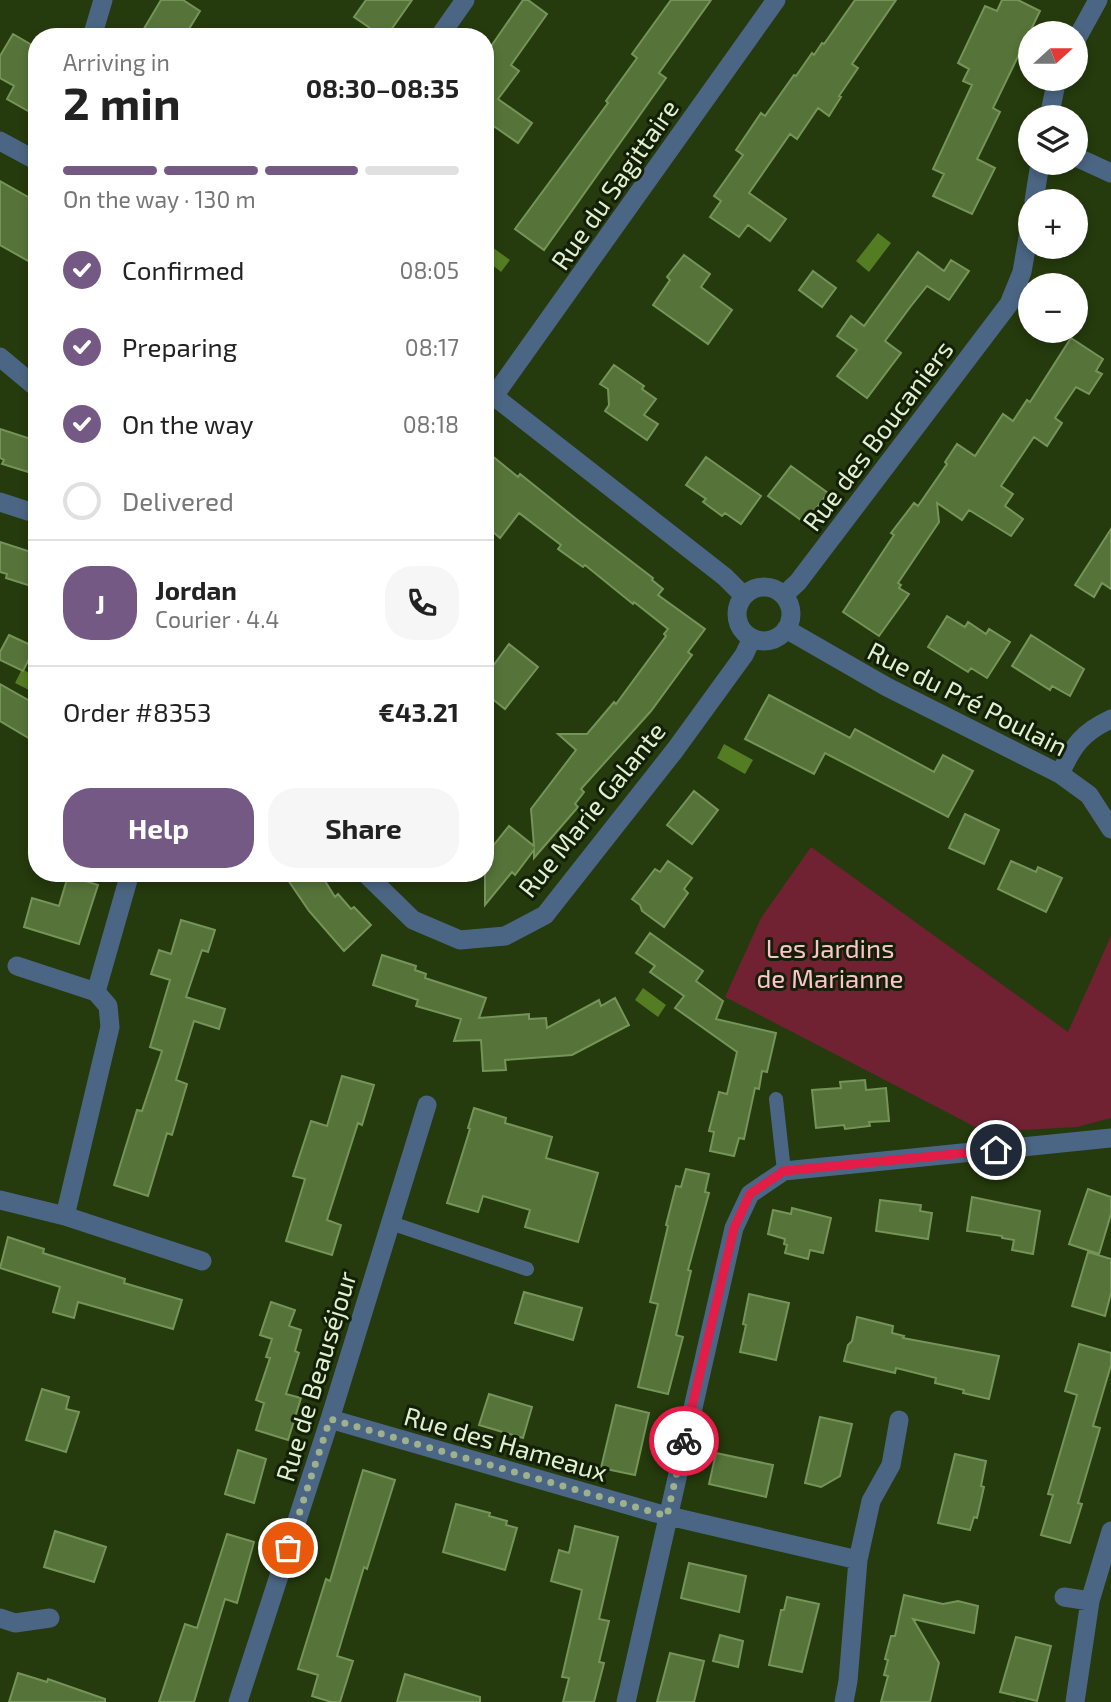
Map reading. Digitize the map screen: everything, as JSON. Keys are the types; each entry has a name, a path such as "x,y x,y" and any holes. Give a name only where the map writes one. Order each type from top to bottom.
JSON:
{"street":[{"path":"95,28 103,0"},
{"path":"445,28 465,0"},
{"name":"Rue du Sagittaire","path":"494,388 776,0"},
{"path":"1086,21 1098,0"},
{"path":"0,141 28,155"},
{"path":"1088,163 1111,173"},
{"name":"Rue des Boucaniers","path":"784,595 798,582 1009,304 1024,259"},
{"path":"0,357 28,380"},
{"path":"494,396 725,577 743,595"},
{"path":"0,502 28,511"},
{"path":"759,587 768,587 784,595 791,612 786,629 775,639 759,641 740,627 736,610 743,595 759,587"},
{"name":"Rue du Pré Poulain","path":"786,629 887,688 1060,774 1089,795 1111,829"},
{"name":"Rue Marie Galante","path":"374,882 413,920 460,940 505,936 545,915 675,750 744,655 752,638"},
{"path":"1060,774 1077,743 1091,728 1111,719"},
{"path":"96,992 127,882"},
{"path":"17,966 96,992 108,1006 110,1027 65,1216"},
{"name":"Rue de Beauséjour","path":"239,1702 428,1105"},
{"path":"626,1702 734,1228 750,1194 784,1171 1111,1138"},
{"path":"0,1200 65,1216 201,1261"},
{"name":"Rue des Hameaux","path":"330,1419 667,1516 858,1560"},
{"path":"844,1702 858,1560 871,1501 891,1465 899,1420"},
{"path":"1075,1702 1090,1601 1111,1531"},
{"path":"1064,1597 1090,1601"},
{"path":"0,1618 15,1623 50,1618"}],"lane":[{"path":"776,1099 784,1171"},
{"path":"391,1223 527,1269"}],"green space":[{"name":"Les Jardins de Marianne","path":"811,847 1068,1032 1111,936 1111,1118 1077,1127 985,1132 725,997 761,918"}],"shaded area":[{"path":"878,233 891,243 869,272 856,261"},
{"path":"494,248 510,260 501,272 494,266"},
{"path":"22,669 28,672 28,690 15,683"},
{"path":"724,744 753,760 745,774 717,758"},
{"path":"643,988 666,1005 658,1017 635,1000"}],"building":[{"path":"161,0 183,0 200,11 190,28 144,28"},
{"path":"366,0 412,0 392,28 370,28 354,17"},
{"path":"523,0 528,0 547,14 511,65 519,71 498,99 532,123 518,143 494,126 494,42"},
{"path":"671,0 711,0 659,73 666,78 544,250 515,229 608,103 606,101 637,58 632,54"},
{"path":"855,0 896,0 852,64 858,68 829,116 818,108 797,139 790,134 749,193 786,219 770,241 748,225 739,237 710,217 721,201 714,196 743,155 736,150 761,113 765,116 812,53 814,55 822,43 824,44"},
{"path":"1002,0 1018,0 1040,11 1035,21 1018,21 1018,56 993,108 1000,112 977,159 995,168 972,214 933,196 944,174 933,169 972,85 963,81 969,69 958,63 985,6 997,11"},
{"path":"13,34 28,43 28,111 7,99 14,86 0,78 0,56"},
{"path":"0,181 28,197 28,261 0,245"},
{"path":"918,252 944,271 951,260 969,271 949,300 927,286 885,341 901,353 867,398 837,376 857,350 837,336 851,316 864,326"},
{"path":"684,255 710,274 701,287 732,310 708,344 653,305 670,280 667,277"},
{"path":"813,271 836,288 822,307 799,290"},
{"path":"1068,343 1079,343 1103,359 1096,371 1102,374 1089,394 1076,387 1055,418 1062,423 1047,446 1034,437 1001,486 1013,494 1005,506 1023,519 1011,536 969,510 962,520 937,503 939,522 898,583 901,585 899,588 909,594 879,636 843,612 894,535 891,533 914,503 918,506 947,464 945,462 957,444 975,456 1003,414 1013,421 1027,400 1030,402"},
{"path":"614,365 644,386 642,389 656,399 644,415 658,424 647,440 605,411 609,405 608,389 600,384"},
{"path":"0,429 28,438 28,472 2,464 4,460 0,458"},
{"path":"494,457 518,477 520,474 653,578 663,589 658,595 705,629 688,652 692,655 651,711 581,789 584,792 575,804 578,807 534,858 534,850 515,875 512,872 485,905 485,882 494,882 494,845 509,826 534,846 531,809 576,750 558,734 587,734 614,702 616,704 666,636 664,634 668,629 585,565 583,567 558,549 561,545 519,513 500,538 494,533"},
{"path":"706,457 761,496 741,524 725,513 722,516 703,502 706,499 686,485"},
{"path":"791,466 828,493 805,523 768,496"},
{"path":"1111,529 1111,589 1102,583 1094,597 1075,585"},
{"path":"0,542 28,551 28,585 6,578 7,574 0,572"},
{"path":"947,616 965,627 968,622 986,634 989,629 1010,642 987,678 971,668 968,672 928,647"},
{"path":"9,635 28,644 28,661 23,671 0,660 0,652"},
{"path":"1031,635 1084,669 1070,696 1052,686 1050,690 1012,666"},
{"path":"509,644 538,667 505,709 494,700 494,665"},
{"path":"0,684 28,700 28,738 0,721"},
{"path":"769,695 850,738 855,729 934,772 943,755 973,771 948,817 825,753 814,774 745,739"},
{"path":"694,791 718,810 692,844 667,825"},
{"path":"965,814 999,830 984,864 949,848"},
{"path":"668,861 692,878 684,889 688,893 664,927 642,911 640,905 632,899 655,869 660,872"},
{"path":"1011,861 1036,872 1038,867 1062,878 1046,912 998,889"},
{"path":"66,882 98,885 79,944 24,927 32,898 59,906"},
{"path":"289,882 326,882 335,897 338,894 371,925 344,951 309,911"},
{"path":"181,920 215,930 208,952 202,950 186,997 225,1009 219,1029 194,1021 176,1080 187,1084 172,1135 167,1133 148,1196 114,1185 137,1110 142,1111 162,1051 150,1047 170,980 151,974 159,950 171,954"},
{"path":"650,933 703,971 696,981 723,1001 716,1019 776,1033 767,1072 762,1071 759,1089 755,1088 744,1139 739,1138 734,1156 710,1151 714,1132 709,1131 719,1092 727,1094 737,1052 675,1008 684,996 650,972 655,966 636,953"},
{"path":"382,955 416,966 415,970 426,974 425,978 486,998 479,1018 529,1014 529,1019 546,1018 547,1028 599,1000 601,1006 615,998 629,1025 572,1055 505,1060 506,1070 483,1071 481,1040 454,1041 461,1019 416,1006 418,1000 373,985"},
{"path":"342,1076 374,1085 362,1125 358,1123 327,1220 341,1225 332,1255 286,1241 305,1179 293,1176 311,1121 327,1126"},
{"path":"865,1080 866,1090 886,1088 889,1121 869,1122 870,1126 845,1129 844,1125 816,1128 812,1090 841,1088 840,1082"},
{"path":"474,1108 506,1118 505,1123 552,1137 546,1158 598,1173 578,1242 525,1227 530,1210 483,1196 478,1212 447,1203"},
{"path":"686,1169 709,1174 705,1192 709,1193 688,1270 691,1271 676,1335 683,1337 668,1394 638,1387 658,1304 650,1302 668,1226 666,1225 676,1186 681,1187"},
{"path":"1088,1189 1111,1197 1111,1214 1099,1254 1069,1244"},
{"path":"972,1197 1040,1211 1033,1254 1012,1250 1014,1240 967,1231"},
{"path":"880,1200 921,1205 920,1211 932,1213 928,1239 876,1231"},
{"path":"792,1208 831,1218 823,1253 810,1250 808,1259 785,1253 785,1239 768,1234 773,1210 791,1214"},
{"path":"8,1237 44,1249 43,1253 125,1279 124,1283 182,1300 173,1329 78,1302 74,1318 53,1312 60,1287 0,1268"},
{"path":"1088,1252 1111,1259 1111,1293 1105,1316 1072,1306"},
{"path":"524,1292 582,1308 573,1340 515,1323"},
{"path":"749,1294 789,1303 776,1360 740,1352"},
{"path":"271,1302 295,1310 289,1326 301,1330 295,1351 299,1353 286,1394 301,1398 288,1440 256,1430 264,1403 256,1400 270,1358 266,1357 272,1339 260,1335"},
{"path":"857,1317 893,1326 892,1333 904,1336 903,1338 999,1356 989,1399 935,1383 936,1378 896,1368 895,1373 844,1361"},
{"path":"1079,1344 1111,1353 1111,1365 1093,1426 1100,1428 1078,1503 1082,1504 1070,1543 1041,1535 1053,1495 1048,1494 1077,1395 1065,1391"},
{"path":"42,1389 69,1397 66,1409 79,1412 66,1452 26,1440"},
{"path":"489,1394 532,1407 523,1438 479,1425"},
{"path":"616,1405 649,1413 635,1475 601,1468"},
{"path":"820,1417 852,1424 840,1476 821,1487 805,1483"},
{"path":"238,1450 266,1459 254,1503 225,1494"},
{"path":"716,1453 773,1465 766,1497 709,1484"},
{"path":"955,1454 986,1461 977,1518 974,1517 970,1530 938,1523"},
{"path":"363,1470 395,1480 367,1569 364,1567 337,1656 353,1661 340,1702 331,1702 312,1696 318,1675 298,1669 326,1579 330,1581"},
{"path":"456,1504 490,1513 489,1516 507,1521 506,1525 517,1528 505,1570 443,1552"},
{"path":"575,1526 618,1537 599,1619 609,1621 599,1662 604,1663 594,1702 563,1702 569,1678 562,1677 582,1590 551,1581 559,1550 569,1553"},
{"path":"55,1531 106,1547 94,1582 44,1567"},
{"path":"227,1534 254,1542 237,1603 225,1599 194,1702 159,1702 185,1624 197,1628"},
{"path":"689,1563 746,1576 739,1612 681,1598"},
{"path":"904,1595 943,1604 958,1601 978,1606 974,1633 913,1619 939,1663 930,1702 881,1702 888,1676 884,1675 888,1660 885,1659 891,1636 895,1636"},
{"path":"787,1597 819,1604 802,1672 769,1665 781,1610 784,1610"},
{"path":"720,1635 743,1641 738,1667 713,1661"},
{"path":"1016,1637 1051,1646 1037,1701 1000,1692"},
{"path":"670,1653 704,1661 694,1702 657,1702"},
{"path":"18,1673 47,1682 48,1679 105,1699 105,1702 9,1702"},
{"path":"405,1674 480,1697 480,1702 397,1702"}],"way so far":[{"path":"288,1548 330,1419 667,1516 684,1441"}],"route":[{"path":"684,1441 734,1228 750,1194 784,1171 996,1150"}]}
